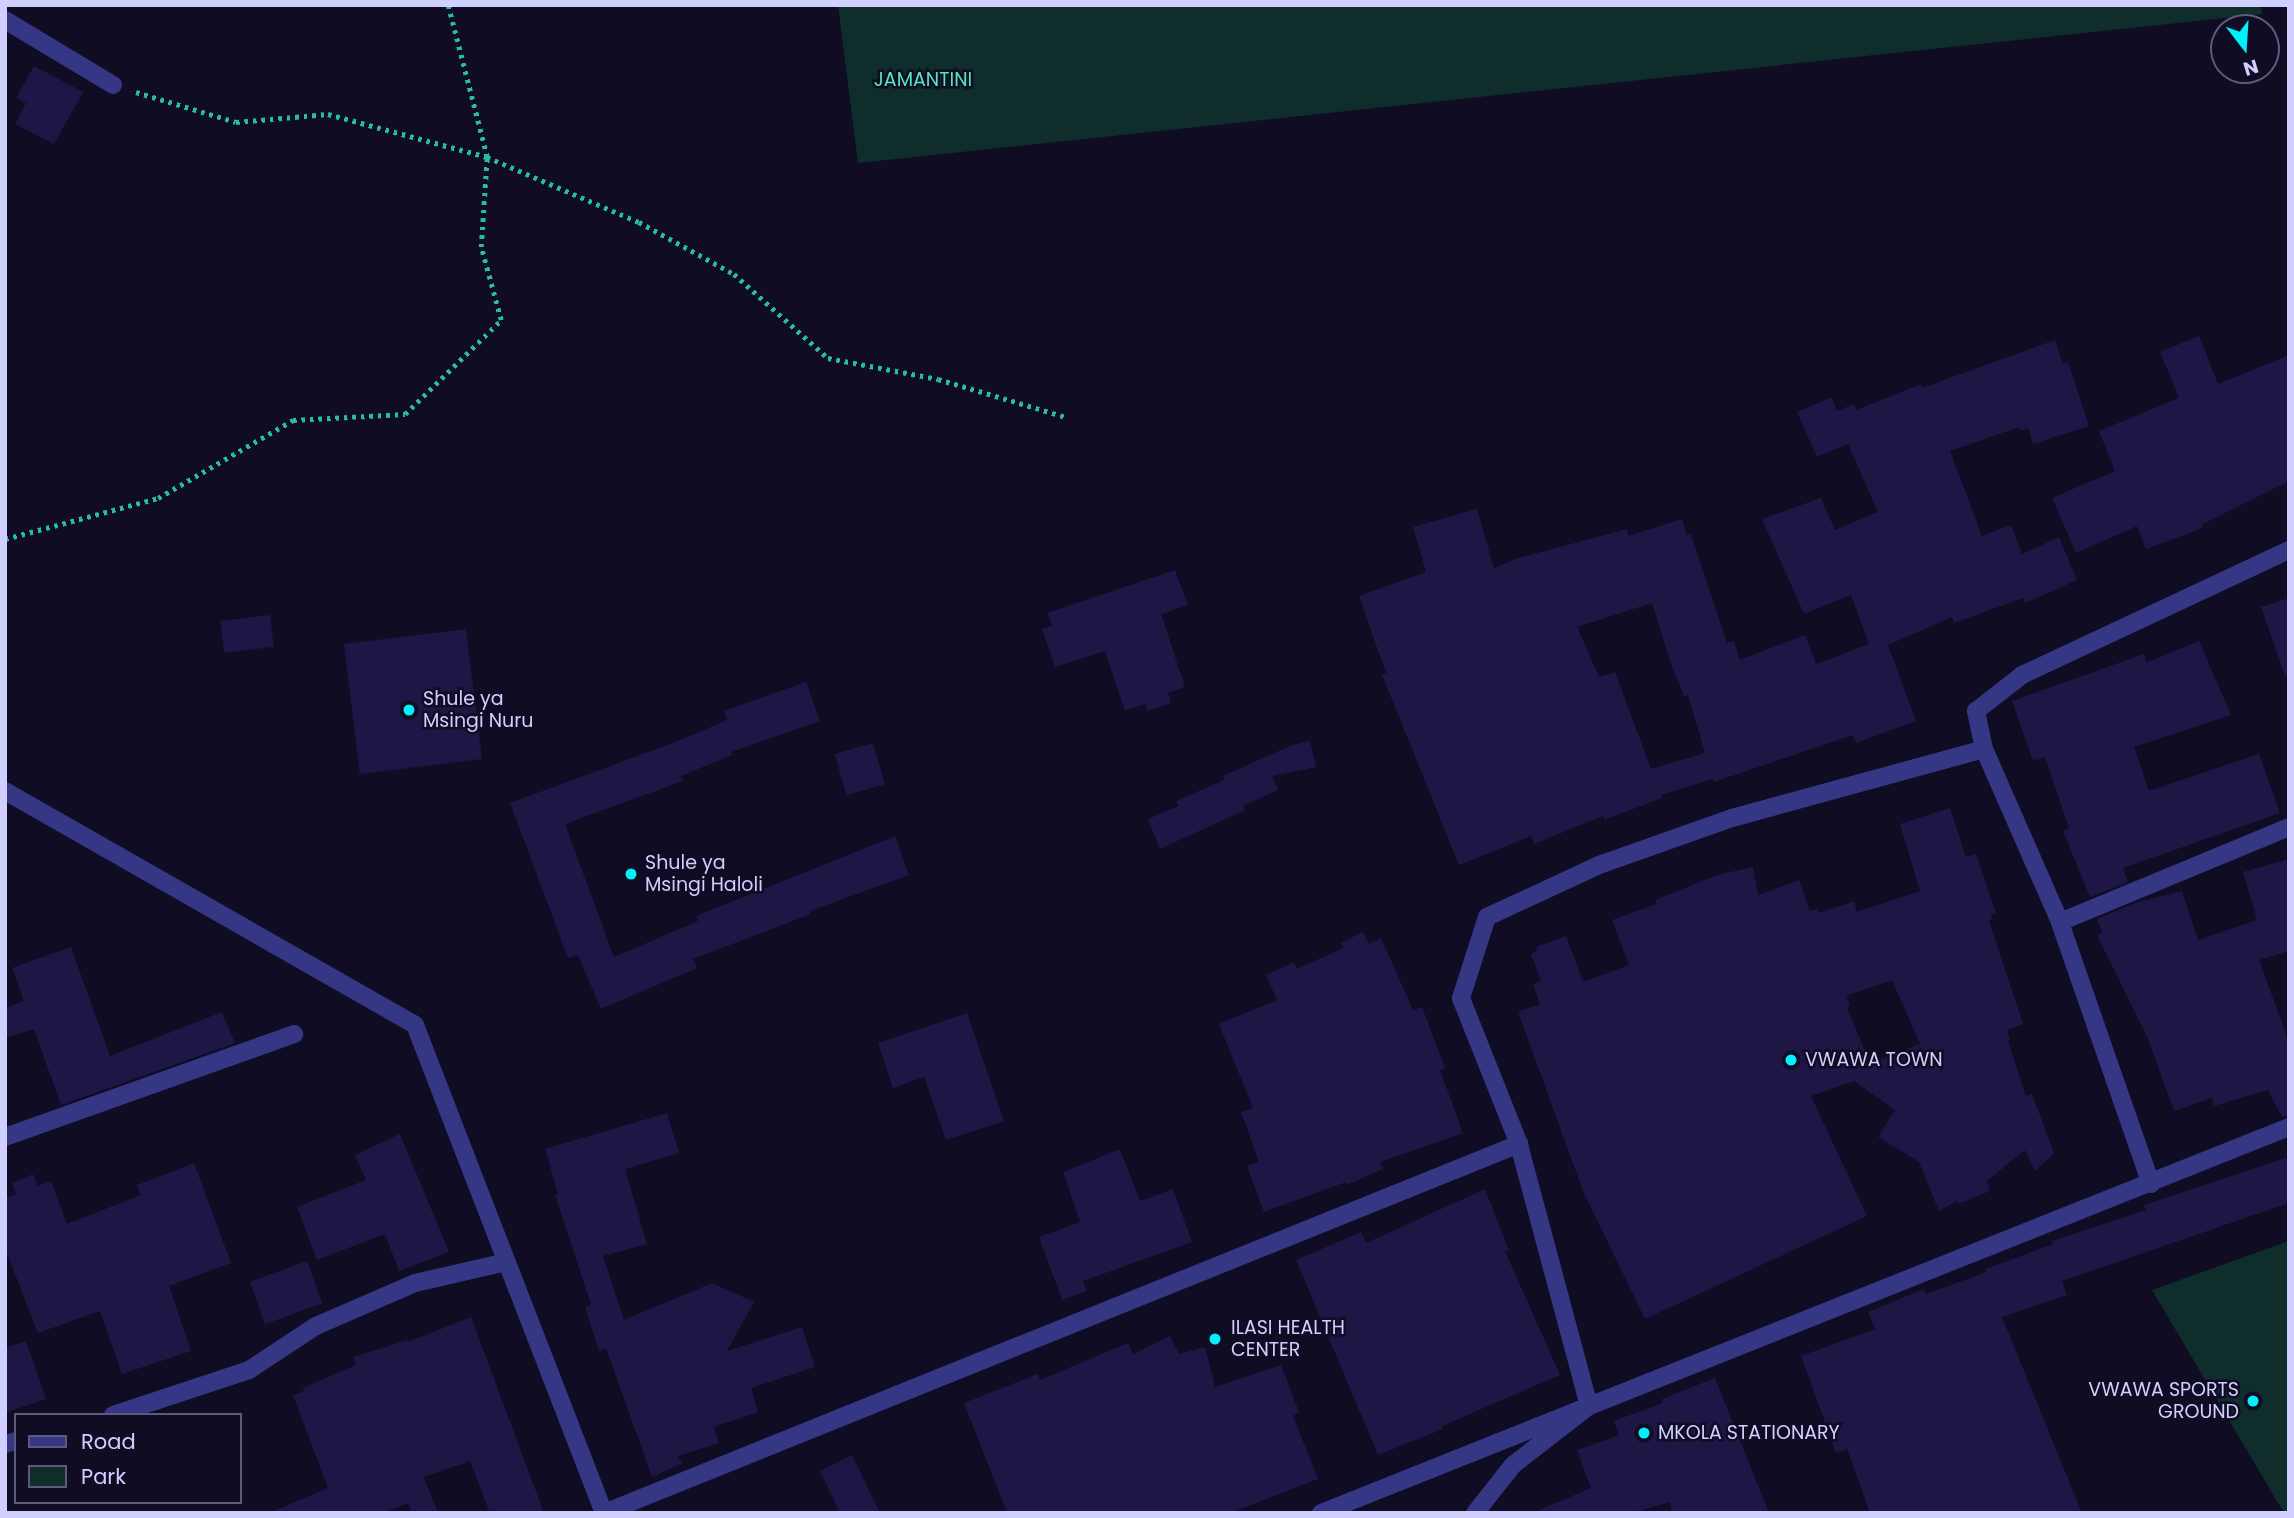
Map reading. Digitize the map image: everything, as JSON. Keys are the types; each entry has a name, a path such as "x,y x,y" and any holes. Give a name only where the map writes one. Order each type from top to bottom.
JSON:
{"street":[{"path":"5,20 113,85"},
{"path":"2151,1184 2060,922 1984,749 1976,711 2022,674 2289,550"},
{"path":"1589,1406 1520,1144 1461,998 1487,917 1599,865 1732,818 1984,749"},
{"path":"5,791 415,1024 604,1513 1520,1144"},
{"path":"2060,922 2289,827"},
{"path":"5,1137 294,1034"},
{"path":"1321,1513 2289,1127"},
{"path":"119,1413 249,1370 316,1326 415,1283 507,1262"},
{"path":"1475,1513 1513,1465 1589,1406"}],"path":[{"path":"5,539 158,498 293,420 405,414 500,320 481,247 487,157 448,5"},
{"path":"113,85 236,122 328,114 487,157 639,222 734,274 828,358 938,379 1066,417"}],"green space":[{"name":"JAMANTINI","path":"838,5 2261,5 2262,14 2210,14 2210,20 858,163"},
{"name":"VWAWA SPORTS GROUND","path":"2289,1241 2289,1513 2284,1513 2152,1290"}],"building":[{"path":"34,66 83,92 54,144 15,124 26,103 16,98"},
{"path":"2199,336 2218,384 2289,355 2289,481 2201,525 2203,528 2146,549 2137,526 2076,553 2052,498 2115,471 2099,431 2179,398 2160,352"},
{"path":"2055,340 2063,364 2068,362 2089,426 2033,444 2028,428 2020,431 2019,427 1950,451 1982,536 2011,525 2022,554 2059,537 2077,580 2025,603 2023,598 1954,623 1952,617 1888,645 1916,721 1856,743 1853,735 1714,782 1713,779 1661,795 1662,798 1604,820 1603,816 1534,844 1531,836 1459,865 1382,675 1386,673 1359,596 1426,572 1413,527 1477,509 1494,568 1518,558 1627,529 1628,536 1682,519 1687,536 1691,534 1727,643 1734,641 1740,660 1805,635 1816,664 1869,644 1851,595 1804,614 1762,519 1821,498 1835,530 1878,512 1848,444 1817,457 1797,412 1832,397 1837,411 1854,404 1856,410 1921,384 1922,388","holes":["1652,603 1684,696 1688,695 1705,753 1651,769 1615,672 1599,677 1577,627"]},
{"path":"1175,570 1188,605 1161,614 1185,687 1168,693 1171,703 1148,711 1145,704 1125,711 1105,651 1055,667 1042,629 1052,626 1047,613"},
{"path":"2289,598 2289,675 2285,676 2261,607"},
{"path":"270,615 274,647 224,653 220,621"},
{"path":"466,629 482,759 360,774 344,644"},
{"path":"2199,641 2231,715 2134,747 2149,791 2259,754 2280,813 2123,868 2128,882 2090,897 2063,831 2069,828 2045,757 2033,761 2012,701 2144,654 2146,663"},
{"path":"806,682 820,721 731,752 732,755 681,776 683,781 565,824 614,957 698,921 696,916 895,836 909,875 810,911 811,914 693,959 697,968 601,1009 578,955 568,958 510,803 678,741 727,720 724,711"},
{"path":"1310,741 1316,767 1272,776 1278,790 1243,806 1245,810 1160,849 1148,819 1179,806 1176,801 1224,780 1223,776 1292,745"},
{"path":"873,743 885,784 846,795 835,754"},
{"name":"VWAWA TOWN","path":"1950,808 1966,857 1976,854 1996,913 1991,915 1992,920 1989,921 2023,1024 2007,1030 2008,1041 2026,1096 2032,1094 2054,1153 2035,1171 2025,1150 1987,1181 1990,1191 1958,1204 1957,1201 1939,1211 1919,1162 1878,1137 1895,1110 1854,1081 1811,1096 1867,1216 1645,1319 1583,1191 1518,1012 1540,1004 1533,984 1541,981 1531,954 1537,951 1536,947 1566,936 1583,982 1629,965 1612,920 1657,904 1655,900 1717,875 1753,867 1758,895 1799,880 1810,911 1817,909 1819,913 1854,901 1857,912 1920,891 1900,824","holes":["1892,980 1920,1044 1870,1063 1847,1008 1850,1006 1846,996"]},
{"path":"2289,859 2289,951 2259,960 2289,1042 2289,1116 2282,1117 2268,1090 2214,1106 2212,1098 2174,1111 2148,1039 2097,935 2102,933 2097,919 2135,903 2182,891 2198,940 2257,920 2243,872"},
{"path":"1363,932 1369,944 1381,938 1413,1010 1422,1007 1445,1068 1440,1070 1463,1133 1380,1162 1383,1169 1347,1185 1346,1182 1264,1212 1247,1166 1259,1162 1241,1112 1253,1108 1219,1024 1277,1000 1266,975 1294,962 1297,969 1343,948 1341,943"},
{"path":"71,947 110,1056 222,1012 235,1043 61,1105 34,1029 5,1038 5,1008 24,1001 12,968"},
{"path":"967,1013 1004,1121 946,1140 924,1077 893,1088 878,1043"},
{"path":"667,1113 679,1153 625,1169 647,1244 603,1256 624,1320 712,1283 754,1302 727,1351 802,1327 815,1367 751,1388 758,1412 714,1427 719,1443 678,1456 682,1463 652,1477 606,1348 599,1351 585,1307 591,1305 555,1195 558,1194 545,1149"},
{"path":"400,1134 449,1252 399,1271 385,1234 317,1260 297,1207 366,1180 355,1155"},
{"path":"1120,1149 1140,1201 1173,1189 1192,1242 1083,1281 1087,1291 1062,1300 1039,1237 1080,1222 1063,1172"},
{"path":"2289,1157 2289,1203 2062,1281 2067,1295 2002,1317 2082,1513 1870,1513 1847,1449 1836,1453 1801,1356 1875,1329 1868,1312 1924,1289 1926,1294 1987,1272 1986,1269 2053,1244 2052,1241 2146,1210 2144,1205"},
{"path":"194,1163 231,1263 169,1286 191,1351 122,1374 100,1311 38,1333 5,1248 5,1198 16,1194 12,1183 33,1174 38,1186 51,1181 67,1224 141,1195 137,1185"},
{"path":"1485,1189 1509,1250 1505,1251 1560,1375 1442,1426 1443,1429 1378,1455 1296,1260 1361,1232 1366,1243"},
{"path":"307,1261 322,1303 265,1324 250,1282"},
{"path":"471,1317 544,1513 490,1513 470,1461 424,1477 438,1513 412,1513 408,1503 383,1513 269,1513 328,1488 293,1395 356,1365 354,1357 407,1340 408,1342"},
{"path":"1170,1336 1179,1354 1205,1347 1215,1387 1281,1365 1299,1412 1293,1416 1318,1479 1230,1513 1007,1513 964,1403 1038,1374 1040,1380 1128,1343 1133,1354"},
{"path":"26,1341 46,1399 5,1413 5,1348"},
{"path":"1715,1378 1769,1513 1672,1513 1670,1502 1632,1513 1532,1513 1591,1488 1577,1450 1619,1435 1614,1421 1663,1403 1662,1399"},
{"path":"852,1455 880,1513 840,1513 820,1471"}],"place":[{"name":"Shule ya Msingi Nuru","path":"409,710"},
{"name":"Shule ya Msingi Haloli","path":"631,874"},
{"name":"VWAWA TOWN","path":"1791,1060"},
{"name":"ILASI HEALTH CENTER","path":"1215,1339"},
{"name":"VWAWA SPORTS GROUND","path":"2253,1401"},
{"name":"MKOLA STATIONARY","path":"1644,1433"}]}
